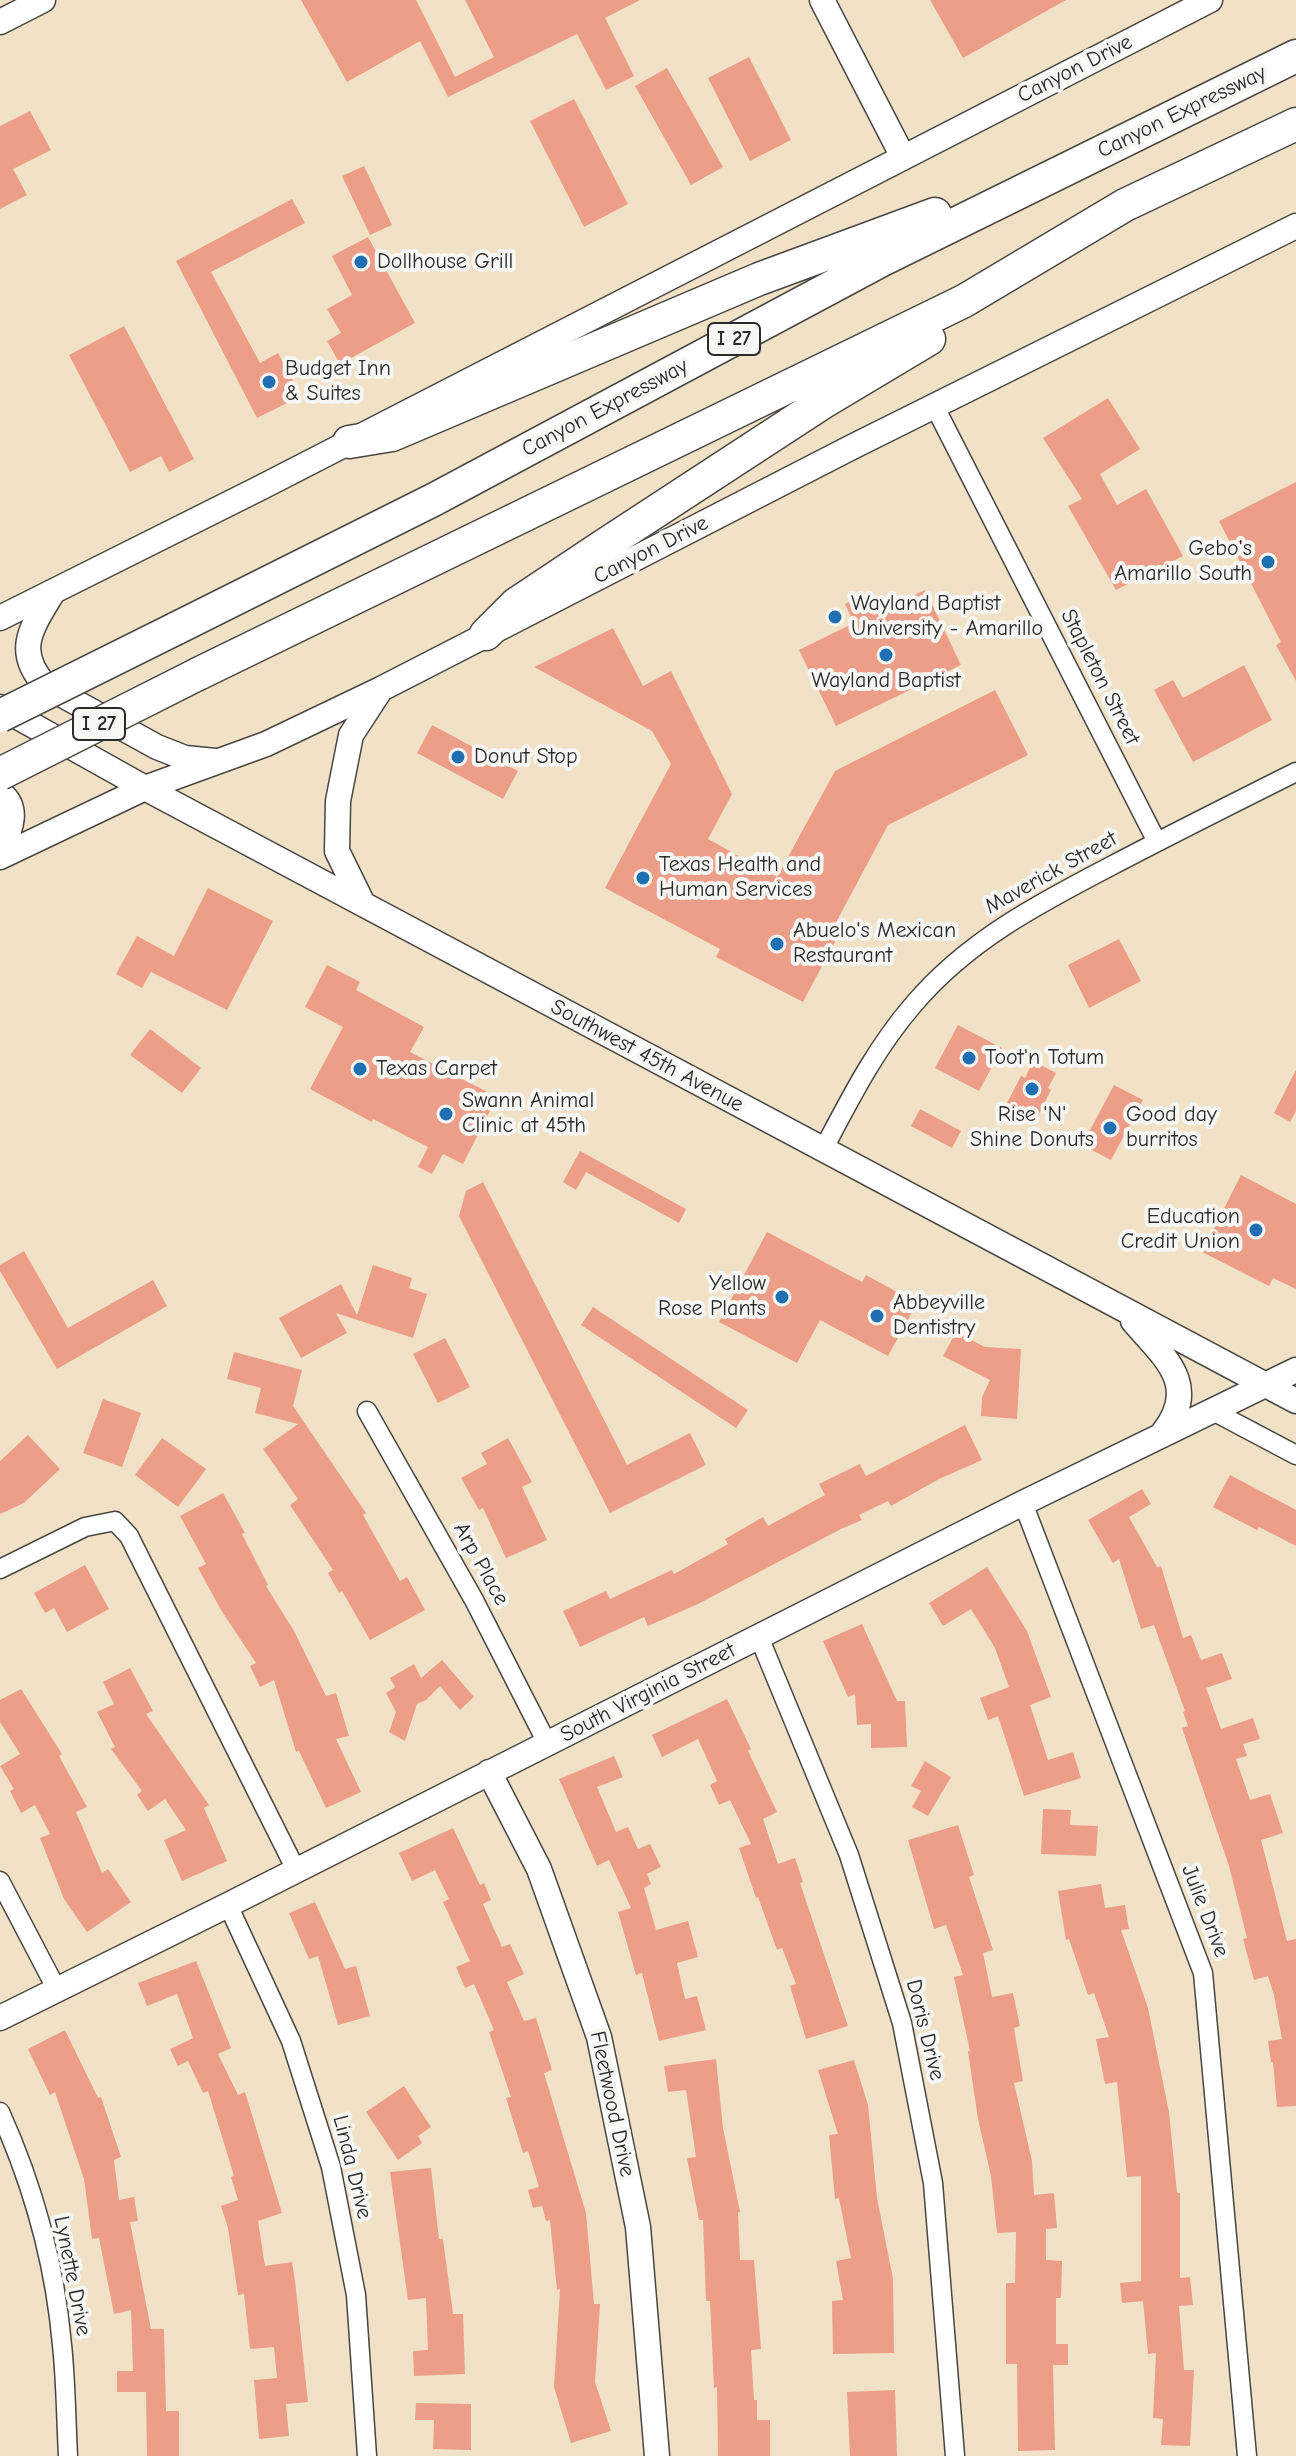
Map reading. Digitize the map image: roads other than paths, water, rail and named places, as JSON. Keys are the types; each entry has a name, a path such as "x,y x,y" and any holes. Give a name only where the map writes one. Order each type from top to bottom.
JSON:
{"highway":[{"name":"Canyon Expressway","path":"0,716 435,499 882,260 1296,56"},
{"path":"349,442 392,435 759,279 935,214 1157,109 1195,105"},
{"name":"I 27","path":"0,774 198,674 964,301 1125,205 1296,124"},
{"path":"486,634 516,604 822,403 935,336 964,301"}],"main road":[{"path":"0,22 43,0"},
{"path":"822,0 903,157"},
{"name":"Canyon Drive","path":"0,618 1210,0"},
{"name":"Canyon Drive","path":"0,856 145,788 266,744 381,689 1296,226"},
{"path":"53,592 29,631 27,649 33,672 46,686 157,747 185,758 222,762"},
{"path":"362,902 337,851 338,801 351,735 381,689"},
{"name":"Southwest 45th Avenue","path":"0,707 145,788 1296,1401"},
{"path":"0,793 10,805 13,818 0,856"},
{"path":"1124,1310 1174,1368 1179,1402 1174,1419 1163,1433"},
{"name":"South Virginia Street","path":"0,2018 1163,1433 1296,1370"},
{"name":"Fleetwood Drive","path":"489,1772 539,1869 599,2037 638,2227 657,2456"}],"street":[{"name":"Stapleton Street","path":"935,407 1157,842"},
{"name":"Maverick Street","path":"823,1150 880,1048 915,1002 939,977 990,934 1025,910 1296,772"},
{"path":"1211,1410 1296,1455"},
{"name":"Arp Place","path":"367,1411 474,1600 547,1743"},
{"name":"Julie Drive","path":"1023,1503 1203,1973 1247,2456"},
{"path":"0,1569 85,1527 115,1521 129,1536 296,1870"},
{"name":"Doris Drive","path":"759,1637 849,1855 902,2023 933,2183 955,2456"},
{"path":"0,1881 57,1990"},
{"name":"Linda Drive","path":"228,1905 291,2041 331,2167 356,2295 367,2456"},
{"name":"Lynette Drive","path":"0,2112 17,2149 47,2251 62,2343 68,2456"}],"place":[{"name":"Dollhouse Grill","path":"361,262"},
{"name":"Budget Inn & Suites","path":"269,382"},
{"name":"Gebo's Amarillo South","path":"1268,562"},
{"name":"Wayland Baptist University - Amarillo","path":"835,617"},
{"name":"Wayland Baptist","path":"886,655"},
{"name":"Donut Stop","path":"458,757"},
{"name":"Texas Health and Human Services","path":"643,878"},
{"name":"Abuelo's Mexican Restaurant","path":"777,944"},
{"name":"Toot'n Totum","path":"969,1058"},
{"name":"Texas Carpet","path":"360,1069"},
{"name":"Rise 'N' Shine Donuts","path":"1032,1089"},
{"name":"Swann Animal Clinic at 45th","path":"446,1114"},
{"name":"Good day burritos","path":"1110,1128"},
{"name":"Education Credit Union","path":"1256,1230"},
{"name":"Yellow Rose Plants","path":"782,1297"},
{"name":"Abbeyville Dentistry","path":"877,1316"}]}
